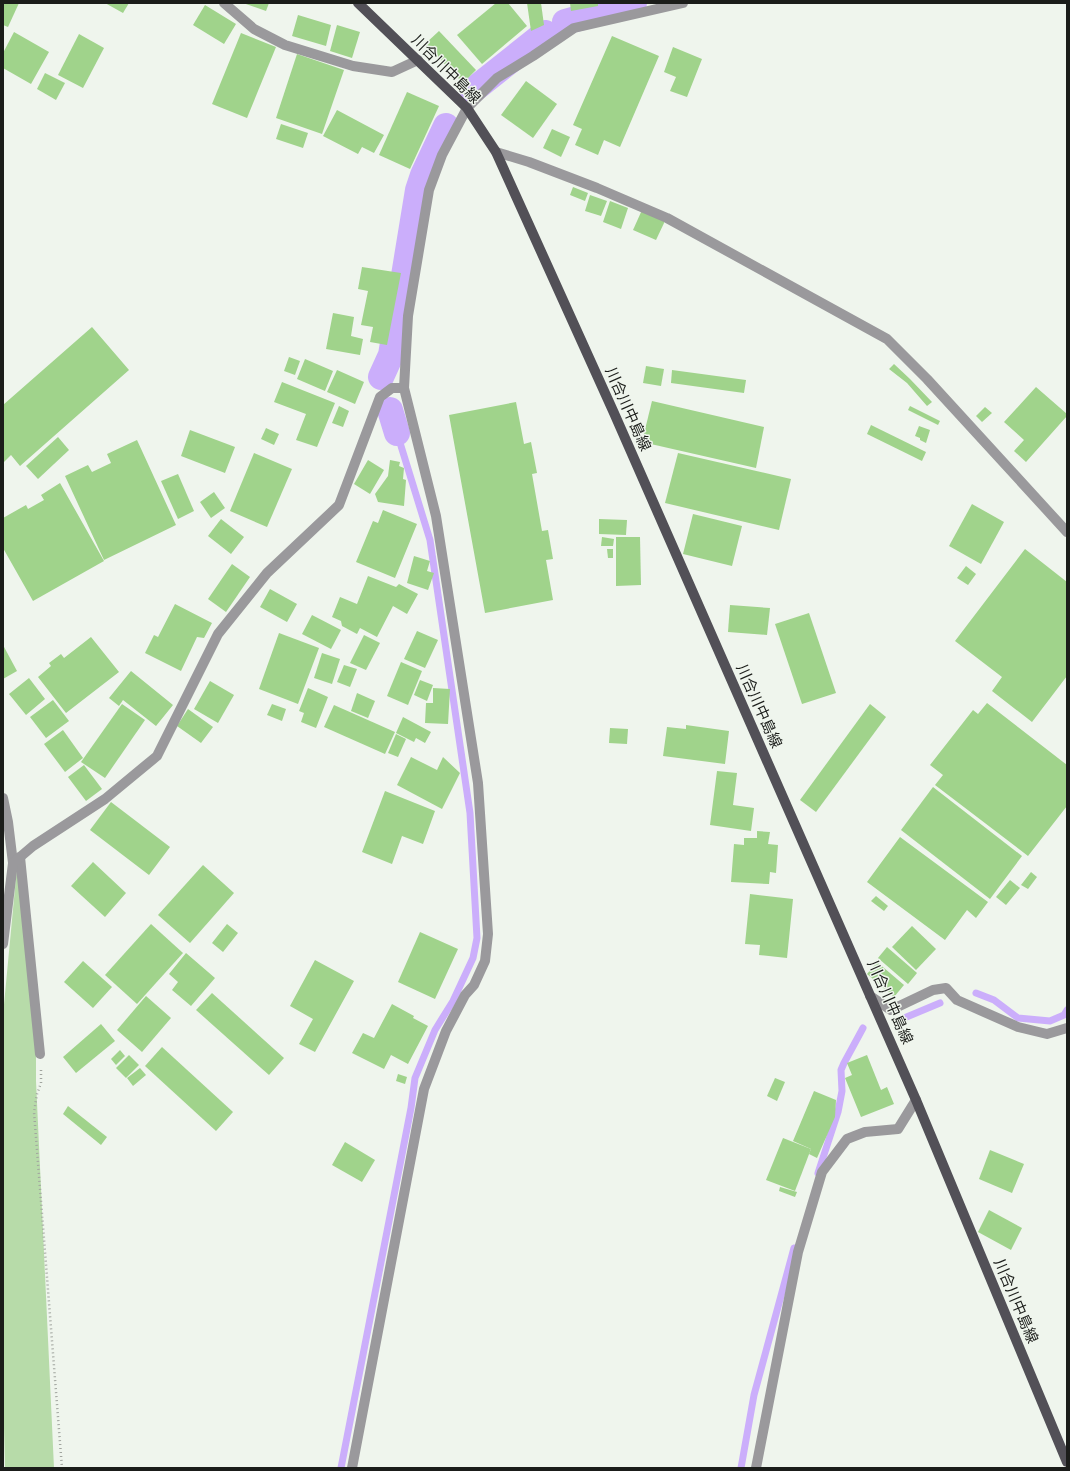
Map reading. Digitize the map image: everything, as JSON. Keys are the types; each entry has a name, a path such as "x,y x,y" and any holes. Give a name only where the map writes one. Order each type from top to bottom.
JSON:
{"main road":[{"name":"川合川中島線","path":"358,3 467,108 496,152 614,413 916,1100 1067,1462"}],"street":[{"path":"224,3 254,29 285,45 346,64 392,72 418,60"},
{"path":"352,1468 424,1088 446,1031 465,995 474,985 485,961 488,934 478,783 436,516 404,388 408,316 429,190 442,155 467,108 498,78 574,28 683,3"},
{"path":"496,152 530,162 598,188 667,218 888,339 927,378 1067,532"},
{"path":"3,944 16,860 33,846 105,799 157,756 218,634 268,573 339,504 380,398 392,388 404,388"},
{"path":"3,798 16,860 40,1054"},
{"path":"870,996 891,1010 933,990 946,988 957,1000 1018,1027 1047,1034 1067,1028"},
{"path":"756,1468 798,1252 822,1172 847,1139 865,1132 898,1130 916,1100"}],"path":[{"path":"40,1054 41,1083 37,1094 34,1112 62,1468"}],"green space":[{"path":"17,867 36,1044 36,1081 54,1468 5,1468 3,1388 3,1015"}],"building":[{"path":"3,3 19,3 8,27 3,25"},
{"path":"105,3 129,3 123,13"},
{"path":"243,3 269,3 266,11"},
{"path":"496,3 508,3 527,26 482,64 457,35"},
{"path":"527,3 541,3 544,25 531,31"},
{"path":"570,3 598,3 598,6 571,11"},
{"path":"205,5 236,24 224,44 193,25"},
{"path":"298,15 331,25 326,46 292,36"},
{"path":"337,25 360,32 352,58 330,51"},
{"path":"439,31 476,70 463,83 425,44"},
{"path":"14,32 49,52 31,84 3,68 3,53"},
{"path":"241,33 276,47 247,118 212,104"},
{"path":"79,34 104,48 83,88 58,75"},
{"path":"612,36 659,56 620,147 604,140 598,155 575,145 582,129 573,125"},
{"path":"673,47 702,59 687,97 670,91 676,77 664,72"},
{"path":"297,54 344,70 322,134 276,118"},
{"path":"45,73 65,83 56,100 37,89"},
{"path":"526,81 557,104 533,138 501,115"},
{"path":"407,92 439,106 410,169 379,155"},
{"path":"337,110 384,135 374,153 362,147 358,154 323,136"},
{"path":"281,124 308,133 303,148 276,139"},
{"path":"552,129 570,137 561,157 543,148"},
{"path":"573,187 588,193 585,201 570,195"},
{"path":"590,195 607,201 601,216 585,211"},
{"path":"610,201 628,208 621,229 603,222"},
{"path":"642,210 665,221 656,240 633,230"},
{"path":"362,267 401,273 387,345 370,342 373,327 361,325 368,291 358,289"},
{"path":"333,313 354,317 351,336 363,339 360,355 326,349"},
{"path":"92,327 129,370 20,466 11,455 3,463 3,405"},
{"path":"289,357 300,361 295,375 284,371"},
{"path":"305,359 333,371 325,391 297,379"},
{"path":"894,364 932,402 927,406 907,383 889,369"},
{"path":"646,366 664,369 661,386 643,383"},
{"path":"337,370 364,382 355,404 327,392"},
{"path":"672,370 746,380 744,393 671,383"},
{"path":"282,382 335,403 317,447 296,440 306,414 274,402"},
{"path":"1036,387 1067,414 1067,416 1026,462 1014,451 1024,440 1004,422"},
{"path":"652,401 764,427 756,468 642,442"},
{"path":"516,402 524,444 531,442 537,473 532,474 542,531 548,530 553,559 546,560 553,600 485,613 449,415"},
{"path":"339,406 349,411 343,427 332,423"},
{"path":"910,406 940,421 938,425 908,410"},
{"path":"985,407 992,413 982,422 976,416"},
{"path":"871,425 926,452 922,461 867,434"},
{"path":"919,426 930,430 926,443 915,436"},
{"path":"266,428 279,434 274,445 261,439"},
{"path":"190,430 235,447 225,473 181,456"},
{"path":"58,437 69,450 38,479 26,466"},
{"path":"137,440 176,525 104,560 65,476 88,465 92,472 111,463 107,454"},
{"path":"254,453 292,469 267,527 230,511"},
{"path":"678,453 791,479 779,530 665,503"},
{"path":"368,460 384,470 370,494 354,484"},
{"path":"390,460 400,462 399,466 404,468 403,479 406,480 404,506 378,502 375,494 388,476"},
{"path":"178,474 194,511 178,519 161,481"},
{"path":"60,483 104,561 33,601 3,548 3,518 26,505 28,509 44,500 41,495"},
{"path":"214,492 225,508 211,518 200,502"},
{"path":"972,504 1004,522 981,564 949,546"},
{"path":"383,510 417,524 395,578 356,562 373,521 378,523"},
{"path":"693,514 742,526 732,566 683,554"},
{"path":"221,519 244,537 231,554 208,536"},
{"path":"599,519 627,520 626,535 599,534"},
{"path":"602,537 614,539 613,546 601,546"},
{"path":"616,537 640,537 641,585 616,586"},
{"path":"607,549 613,549 613,558 608,558"},
{"path":"1025,549 1067,582 1067,676 1032,722 992,691 1002,677 955,641"},
{"path":"414,556 430,561 427,571 434,573 428,590 407,583"},
{"path":"232,564 250,577 226,612 208,599"},
{"path":"966,566 976,574 968,585 957,578"},
{"path":"368,576 396,587 399,584 418,594 407,614 393,606 377,637 360,628 357,634 342,626 341,621 332,617 340,597 357,604"},
{"path":"270,589 297,604 287,622 260,607"},
{"path":"175,604 212,623 204,638 197,637 181,671 145,653 154,635 158,637"},
{"path":"730,605 770,608 767,635 728,632"},
{"path":"809,613 836,693 802,704 775,624"},
{"path":"312,615 341,630 331,649 302,634"},
{"path":"417,631 438,640 425,668 404,659"},
{"path":"279,633 319,648 298,704 259,689"},
{"path":"364,635 380,643 366,670 350,663"},
{"path":"91,637 119,672 66,713 38,677 51,666 49,663 61,654 64,658"},
{"path":"3,645 17,671 3,679"},
{"path":"322,653 340,659 332,684 314,678"},
{"path":"401,662 422,671 408,705 387,696"},
{"path":"344,665 357,669 350,687 337,682"},
{"path":"131,671 173,705 156,726 123,700 119,706 109,698"},
{"path":"29,678 45,699 26,715 9,694"},
{"path":"420,680 433,685 427,701 414,695"},
{"path":"210,681 234,695 218,723 194,709"},
{"path":"308,688 328,697 316,728 301,722 304,713 299,711"},
{"path":"433,688 450,689 448,724 425,723 426,703 433,703"},
{"path":"357,693 375,701 368,718 351,711"},
{"path":"53,700 69,721 46,738 30,717"},
{"path":"987,703 1067,765 1067,806 1028,856 935,785 943,775 930,765 973,710 978,714"},
{"path":"122,704 145,720 105,778 81,762"},
{"path":"272,704 286,709 282,721 267,715"},
{"path":"870,704 886,717 816,812 800,800"},
{"path":"334,705 395,732 385,754 324,727"},
{"path":"188,709 213,727 201,743 177,726"},
{"path":"403,717 431,732 425,743 416,738 414,742 396,733"},
{"path":"686,725 729,731 725,764 663,756 667,727 686,729"},
{"path":"610,728 628,729 627,744 609,743"},
{"path":"63,730 83,758 65,772 44,744"},
{"path":"396,734 406,739 398,757 388,753"},
{"path":"411,757 437,770 443,757 460,773 442,809 397,785"},
{"path":"84,765 102,789 86,801 68,777"},
{"path":"717,771 737,773 733,805 754,808 751,831 710,825"},
{"path":"933,787 1022,856 990,899 901,830"},
{"path":"385,791 435,811 423,844 402,836 392,864 362,852"},
{"path":"111,802 170,847 149,875 90,830"},
{"path":"757,831 770,832 768,844 778,845 776,873 770,872 769,884 731,882 734,844 744,845 744,838 757,838"},
{"path":"900,837 988,902 976,918 967,910 945,940 867,882"},
{"path":"93,862 126,893 105,917 71,886"},
{"path":"203,865 234,893 190,943 158,915"},
{"path":"1031,872 1037,877 1028,889 1021,885"},
{"path":"1010,880 1020,888 1006,905 996,897"},
{"path":"750,894 793,899 787,958 759,955 760,945 745,944"},
{"path":"876,896 888,906 884,911 871,901"},
{"path":"151,924 183,953 137,1004 105,975"},
{"path":"227,924 238,933 223,952 212,943"},
{"path":"912,926 936,949 916,970 892,947"},
{"path":"420,932 458,949 435,999 398,982"},
{"path":"887,947 917,973 908,984 878,958"},
{"path":"186,953 215,978 191,1006 172,990 178,982 169,974"},
{"path":"315,960 354,981 315,1052 299,1044 313,1019 290,1006"},
{"path":"83,961 112,987 93,1008 64,982"},
{"path":"877,962 904,985 894,997 867,974"},
{"path":"212,993 284,1058 269,1075 196,1010"},
{"path":"146,996 171,1018 142,1052 117,1030"},
{"path":"392,1004 414,1016 413,1018 428,1026 408,1064 391,1055 384,1069 352,1053 363,1033 374,1038"},
{"path":"101,1024 115,1041 76,1073 63,1057"},
{"path":"162,1047 233,1112 216,1131 145,1066"},
{"path":"120,1050 125,1056 116,1065 111,1059"},
{"path":"129,1055 139,1065 126,1078 116,1068"},
{"path":"867,1055 881,1090 887,1087 894,1104 861,1117 845,1078 852,1075 847,1063"},
{"path":"140,1068 146,1075 133,1086 127,1078"},
{"path":"398,1074 407,1077 405,1084 396,1081"},
{"path":"775,1078 785,1082 777,1101 767,1096"},
{"path":"814,1091 836,1100 835,1117 817,1158 809,1154 811,1149 793,1141"},
{"path":"68,1106 107,1137 101,1145 63,1114"},
{"path":"783,1138 811,1149 795,1191 766,1180"},
{"path":"345,1142 375,1160 362,1182 332,1165"},
{"path":"990,1150 1024,1164 1012,1193 979,1179"},
{"path":"780,1187 797,1192 795,1197 779,1191"},
{"path":"989,1210 1022,1228 1011,1250 978,1232"}],"waterway":[{"path":"565,22 634,3"},
{"path":"472,91 545,33"},
{"path":"381,377 391,355 418,190 423,175 446,126"},
{"path":"390,410 397,433"},
{"path":"341,1468 411,1108 415,1078 435,1030 453,1001 473,958 477,938 470,813 430,540 397,433"},
{"path":"976,993 994,1000 1018,1018 1050,1021 1064,1015 1067,1010"},
{"path":"897,1021 940,1003"},
{"path":"818,1173 838,1112 842,1091 841,1070 863,1028"},
{"path":"741,1468 754,1395 794,1248"}]}
